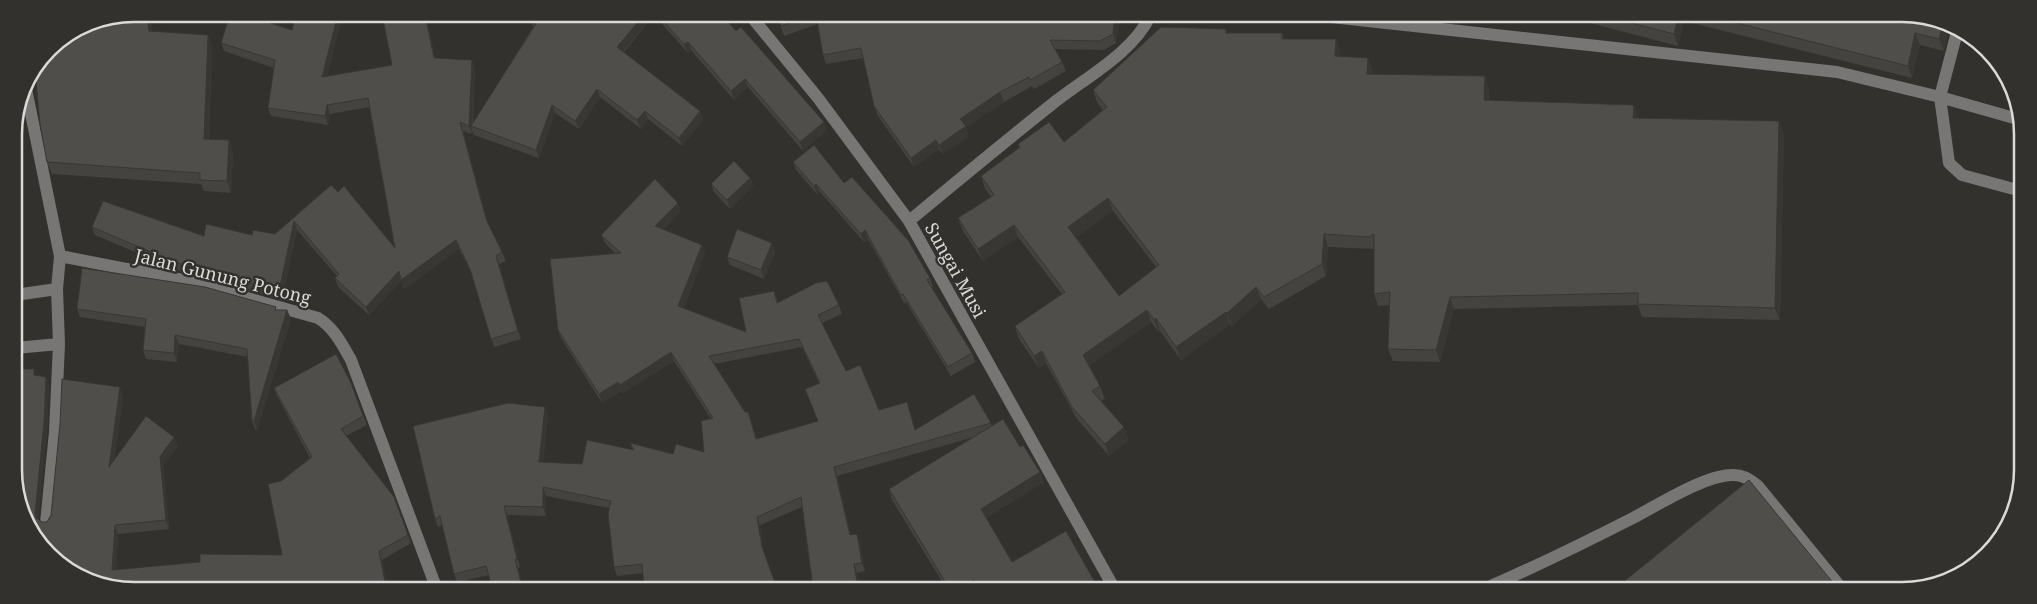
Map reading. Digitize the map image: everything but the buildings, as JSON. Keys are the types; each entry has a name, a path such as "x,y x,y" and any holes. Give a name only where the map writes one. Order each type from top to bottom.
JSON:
{"street":[{"path":"756,22 818,98 909,221"},
{"name":"Sungai Musi","path":"1110,581 909,221 1052,104 1125,48 1144,28 1147,22"},
{"path":"1377,22 1837,72 1940,97 2013,118"},
{"path":"1956,36 1940,97 1949,163 1962,175 2014,189"},
{"path":"28,99 60,256 57,289 59,344 55,432 46,523"},
{"name":"Jalan Gunung Potong","path":"60,256 183,280 318,318 327,323 336,334 351,360 434,582"},
{"path":"23,293 57,289"},
{"path":"22,347 59,344"},
{"path":"1502,581 1548,561 1689,489 1713,478 1730,475 1744,476 1758,486 1837,581"}]}
